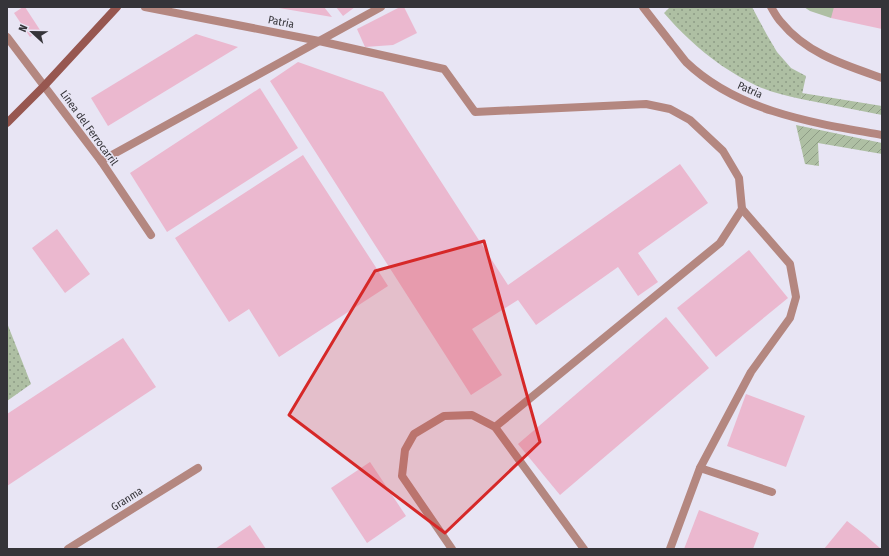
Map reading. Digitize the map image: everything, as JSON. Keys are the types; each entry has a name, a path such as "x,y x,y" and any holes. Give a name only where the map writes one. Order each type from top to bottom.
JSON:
{"main road":[{"path":"7,123 44,86 117,7"}],"street":[{"name":"Patria","path":"145,7 319,41 444,69 475,112 646,104 670,109 690,120 724,151 739,178 742,209"},
{"path":"101,162 381,7"},
{"name":"Patria","path":"643,7 686,61 705,78 735,96 759,106 792,116 828,125 882,135"},
{"path":"771,7 781,22 796,37 815,51 849,67 882,78"},
{"name":"Línea del Ferrocarril","path":"7,37 101,162 151,235"},
{"path":"495,427 720,242 742,209 790,264 796,297 790,318 751,372 700,468 670,549"},
{"path":"452,549 402,476 405,450 414,434 444,416 472,415 495,427 584,549"},
{"name":"Granma","path":"68,549 198,468"},
{"path":"700,468 772,492"}],"highlighted area":[{"path":"484,241 540,442 445,533 289,415 375,271"}],"green space":[{"path":"670,7 752,7 777,52 791,68 806,76 801,99 779,94 757,86 721,65 679,30 664,13"},
{"path":"804,7 882,7 831,18 810,11"},
{"path":"802,93 882,106 882,115 801,99"},
{"path":"796,125 882,143 882,154 818,143 819,166 805,164"},
{"path":"7,323 31,384 7,401"}],"building":[{"path":"25,7 40,30 30,37 14,13"},
{"path":"324,7 332,17 279,8"},
{"path":"336,7 355,7 343,16"},
{"path":"400,7 404,7 417,33 393,45 365,47 357,29"},
{"path":"834,7 882,7 882,29 831,18"},
{"path":"196,34 238,47 108,126 91,98"},
{"path":"298,62 383,92 508,285 680,164 708,203 638,253 658,282 638,296 618,267 536,325 518,300 472,329 502,375 471,395 270,81"},
{"path":"260,88 298,148 167,232 130,173"},
{"path":"303,155 388,286 279,357 249,309 229,322 175,238"},
{"path":"57,229 90,274 65,293 32,248"},
{"path":"749,250 788,298 716,357 677,308"},
{"path":"666,317 709,368 560,495 518,444"},
{"path":"123,338 156,387 7,486 7,414"},
{"path":"746,394 805,416 786,467 727,446"},
{"path":"370,462 406,516 367,543 331,488"},
{"path":"699,510 759,533 753,549 684,549"},
{"path":"847,521 865,535 881,549 824,549"},
{"path":"250,525 266,549 215,549"}]}
